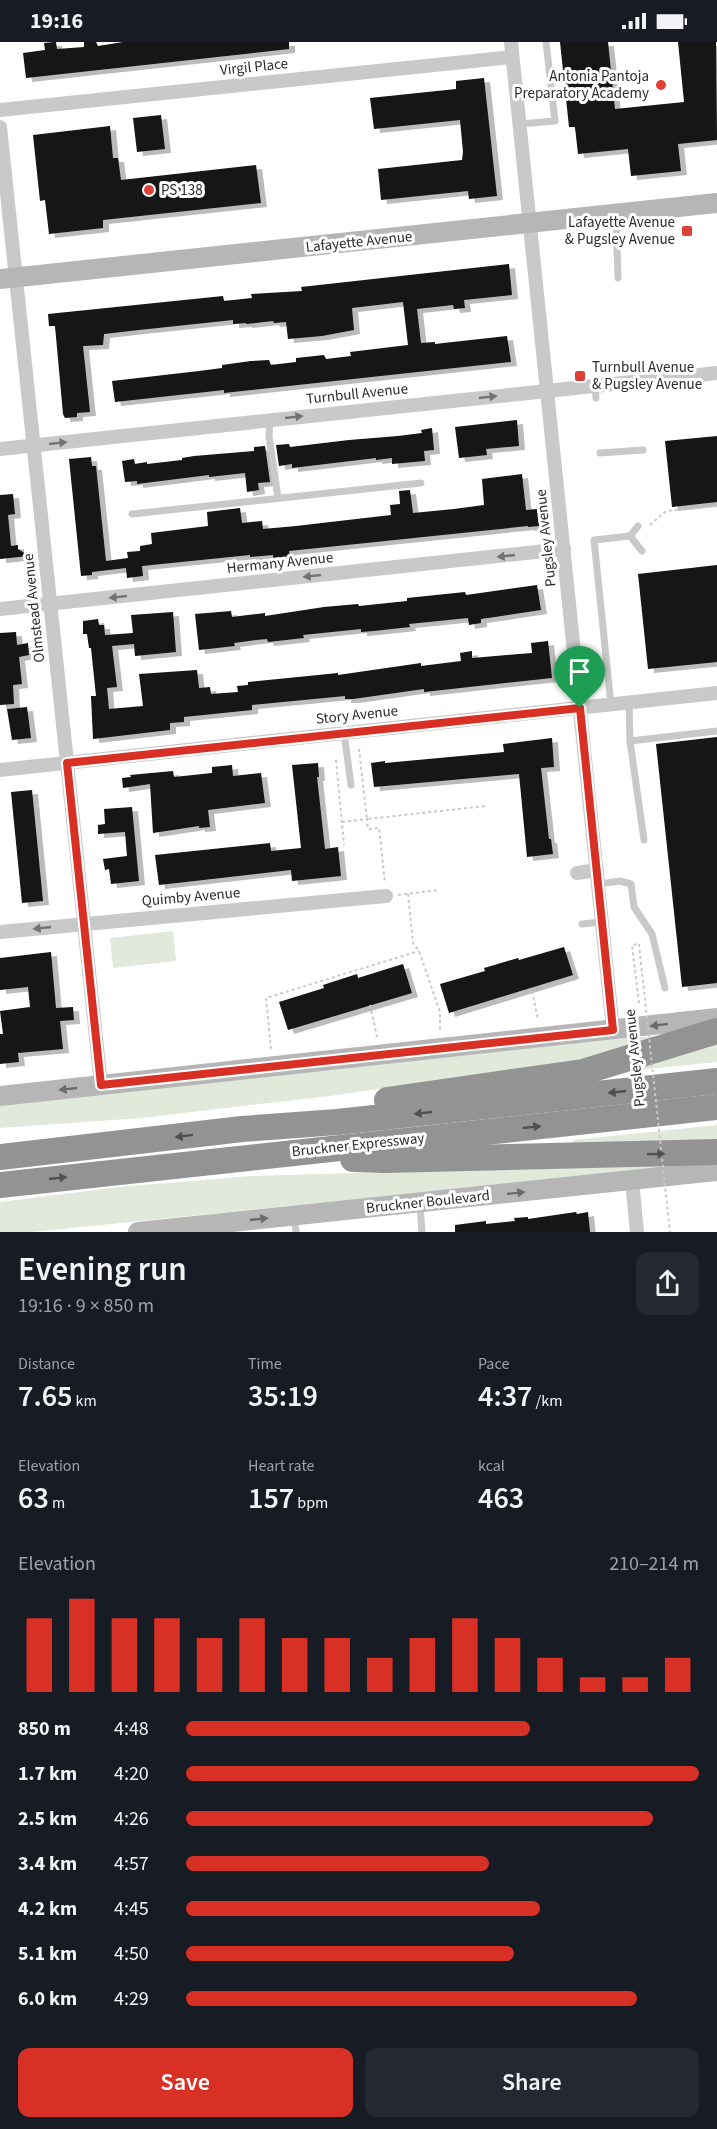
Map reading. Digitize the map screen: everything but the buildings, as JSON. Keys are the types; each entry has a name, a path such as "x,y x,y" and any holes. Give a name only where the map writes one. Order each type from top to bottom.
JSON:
{"highway":[{"path":"242,1129 332,1107 583,1072 717,1031"},
{"name":"Bruckner Expressway","path":"0,1158 242,1129 337,1122 717,1081"},
{"name":"Bruckner Expressway","path":"0,1185 717,1107"},
{"path":"0,1147 98,1147"},
{"path":"265,1155 384,1160 717,1152"}],"main road":[{"name":"Lafayette Avenue","path":"8,279 717,203"},
{"path":"0,1096 717,1018"},
{"name":"Bruckner Boulevard","path":"138,1232 295,1224 420,1203 717,1171"}],"street":[{"name":"Pugsley Avenue","path":"511,42 613,1030"},
{"name":"Virgil Place","path":"0,110 512,57"},
{"name":"Olmstead Avenue","path":"0,126 8,279 34,445 101,1085"},
{"name":"Turnbull Avenue","path":"0,449 546,390 595,392 717,373"},
{"name":"Hermany Avenue","path":"0,609 564,549"},
{"name":"Story Avenue","path":"0,770 717,693"},
{"path":"577,873 598,877"},
{"name":"Quimby Avenue","path":"0,932 385,890"},
{"path":"632,1181 637,1232"}],"lane":[{"path":"519,124 555,121 546,42"},
{"path":"616,214 618,278"},
{"path":"270,420 278,498"},
{"path":"600,453 643,450"},
{"path":"132,514 422,483"},
{"path":"611,705 594,540 630,536 638,526"},
{"path":"630,536 642,551"},
{"path":"628,703 630,741 644,840"},
{"path":"630,741 717,731"},
{"path":"344,733 351,785"},
{"path":"598,877 631,884 634,907 651,934 665,988"},
{"path":"582,924 602,922"},
{"path":"420,1203 421,1232"}],"path":[{"path":"650,525 666,511 717,506"},
{"path":"359,749 368,829 379,828 385,890 408,894 438,890"},
{"path":"336,755 344,846"},
{"path":"342,822 486,806"},
{"path":"408,894 413,943 419,951 440,1012 440,1030"},
{"name":"Pugsley Avenue","path":"639,1003 632,945 639,944 670,1232"},
{"path":"271,1049 266,998 419,951"},
{"path":"328,973 329,979"},
{"path":"532,991 538,1019"},
{"path":"370,1005 377,1037"}],"green space":[{"path":"173,931 176,961 113,968 110,938"},
{"path":"668,1035 574,1064 141,1118 0,1128 0,1105 600,1040"},
{"path":"717,1042 717,1062 629,1071"},
{"path":"717,1125 717,1143 574,1147 573,1140"},
{"path":"624,1165 680,1166 32,1232 0,1232 0,1202 119,1187 250,1176"}],"place":[{"name":"Antonia Pantoja Preparatory Academy","path":"661,85"},
{"name":"PS 138","path":"149,190"},
{"name":"Lafayette Avenue & Pugsley Avenue","path":"687,231"},
{"name":"Turnbull Avenue & Pugsley Avenue","path":"580,376"}],"route":[{"path":"580,708 613,1030 101,1085 67,763 580,708"}]}
